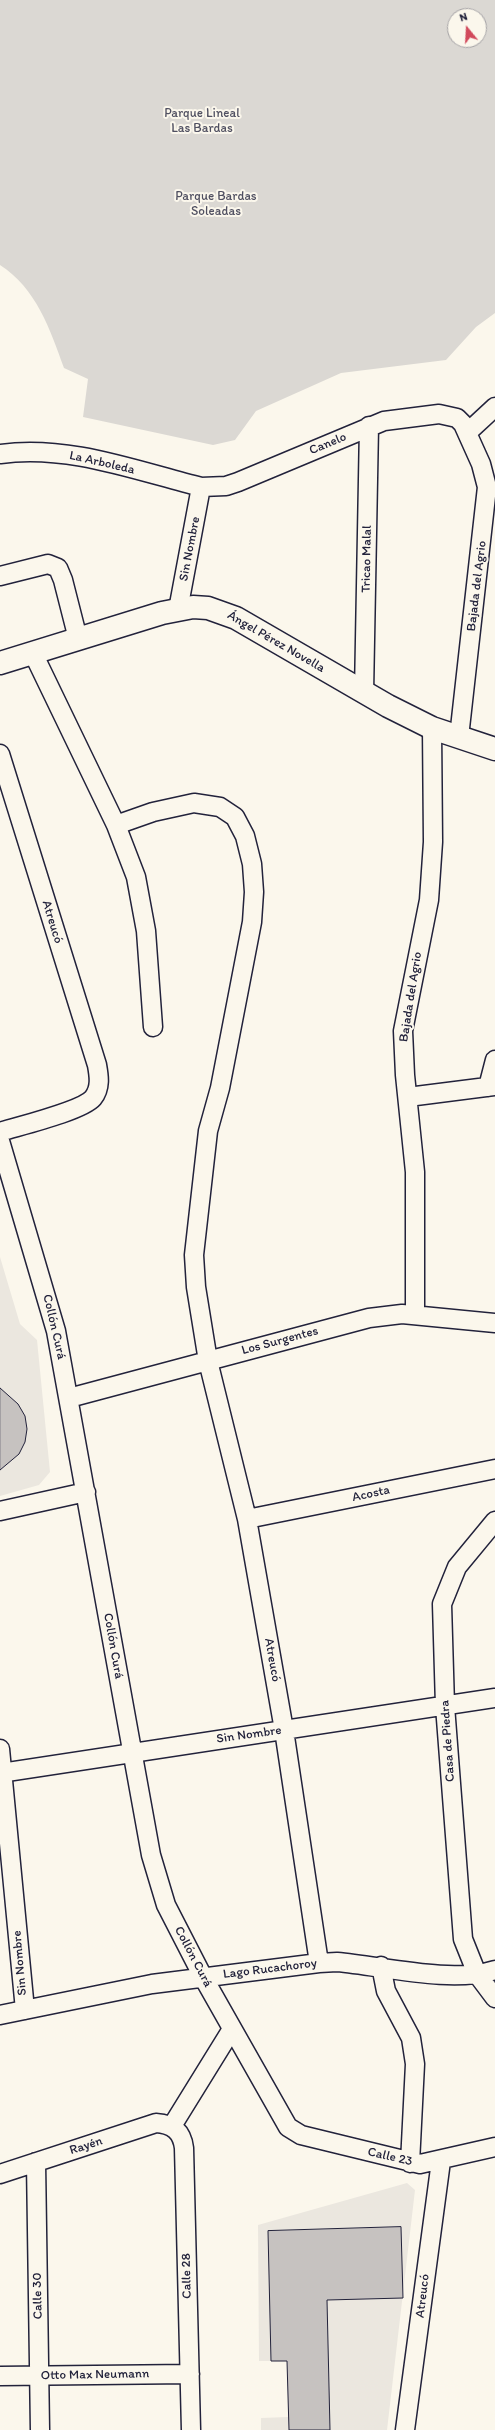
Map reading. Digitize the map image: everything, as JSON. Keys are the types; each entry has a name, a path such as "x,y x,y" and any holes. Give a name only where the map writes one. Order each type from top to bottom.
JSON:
{"main road":[{"name":"Ángel Pérez Novella","path":"0,663 178,610 208,608 222,611 364,693 432,728 495,749"}],"street":[{"path":"463,425 495,407"},
{"name":"Canelo","path":"201,487 213,488 238,482 370,426 400,418 448,415 463,425"},
{"name":"Bajada del Agrio","path":"459,737 489,533 491,485 463,425"},
{"name":"Tricao Malal","path":"364,693 370,426"},
{"name":"La Arboleda","path":"0,454 32,451 83,457 201,487"},
{"name":"Sin Nombre","path":"178,610 201,487"},
{"path":"0,576 48,564 58,568 64,580 78,639"},
{"path":"33,653 128,853 142,903 153,1027"},
{"name":"Bajada del Agrio","path":"415,1315 415,1172 403,1052 403,1031 429,900 432,872 432,728"},
{"name":"Atreucó","path":"0,754 97,1065 98,1090 86,1104 0,1132"},
{"name":"Atreucó","path":"116,825 153,812 194,803 220,807 235,817 245,836 252,864 254,892 252,922 220,1088 208,1131 194,1255 199,1315 208,1361 247,1519 284,1730 319,1963"},
{"path":"408,1098 492,1086 495,1060"},
{"name":"Collón Curá","path":"0,1140 50,1305 69,1398 151,1855 159,1888 202,1977 288,2127"},
{"name":"Los Surgentes","path":"69,1398 369,1318 415,1315 495,1323"},
{"name":"Acosta","path":"247,1519 495,1469"},
{"path":"0,1511 86,1492"},
{"name":"Casa de Piedra","path":"495,1521 457,1567 442,1604 445,1706 462,1927 466,1950 477,1974 495,1998"},
{"name":"Sin Nombre","path":"1,1772 495,1698"},
{"name":"Sin Nombre","path":"0,1749 25,2010"},
{"name":"Lago Rucachoroy","path":"0,2015 124,1988 319,1963 338,1962 430,1973 477,1974 495,1970"},
{"path":"381,1966 386,1991 410,2038 415,2064 410,2163"},
{"path":"172,2126 232,2029"},
{"name":"Rayén","path":"0,2174 156,2124 172,2126"},
{"name":"Calle 28","path":"172,2126 179,2132 184,2148 191,2430"},
{"name":"Calle 23","path":"288,2127 301,2135 410,2163 420,2164 440,2161 495,2147"},
{"name":"Atreucó","path":"406,2430 440,2161"},
{"name":"Calle 30","path":"36,2162 40,2430"},
{"name":"Otto Max Neumann","path":"0,2376 190,2374"}],"shaded area":[{"path":"0,1257 20,1324 37,1340 50,1472 39,1485 0,1496"},
{"path":"407,2183 415,2190 387,2430 261,2430 261,2418 288,2417 287,2361 259,2361 258,2225"}],"green space":[{"name":"Parque Bardas Soleadas","path":"0,0 495,0 495,313 476,327 446,360 341,373 256,411 235,440 213,445 83,417 88,379 64,368 40,310 23,285 13,274 0,265"}],"building":[{"path":"0,1388 18,1404 25,1416 27,1429 25,1442 19,1454 0,1470"},
{"path":"401,2227 403,2298 327,2300 330,2430 289,2430 287,2361 271,2361 268,2231"}],"park label":[{"name":"Parque Lineal Las Bardas","path":"202,122"}]}
